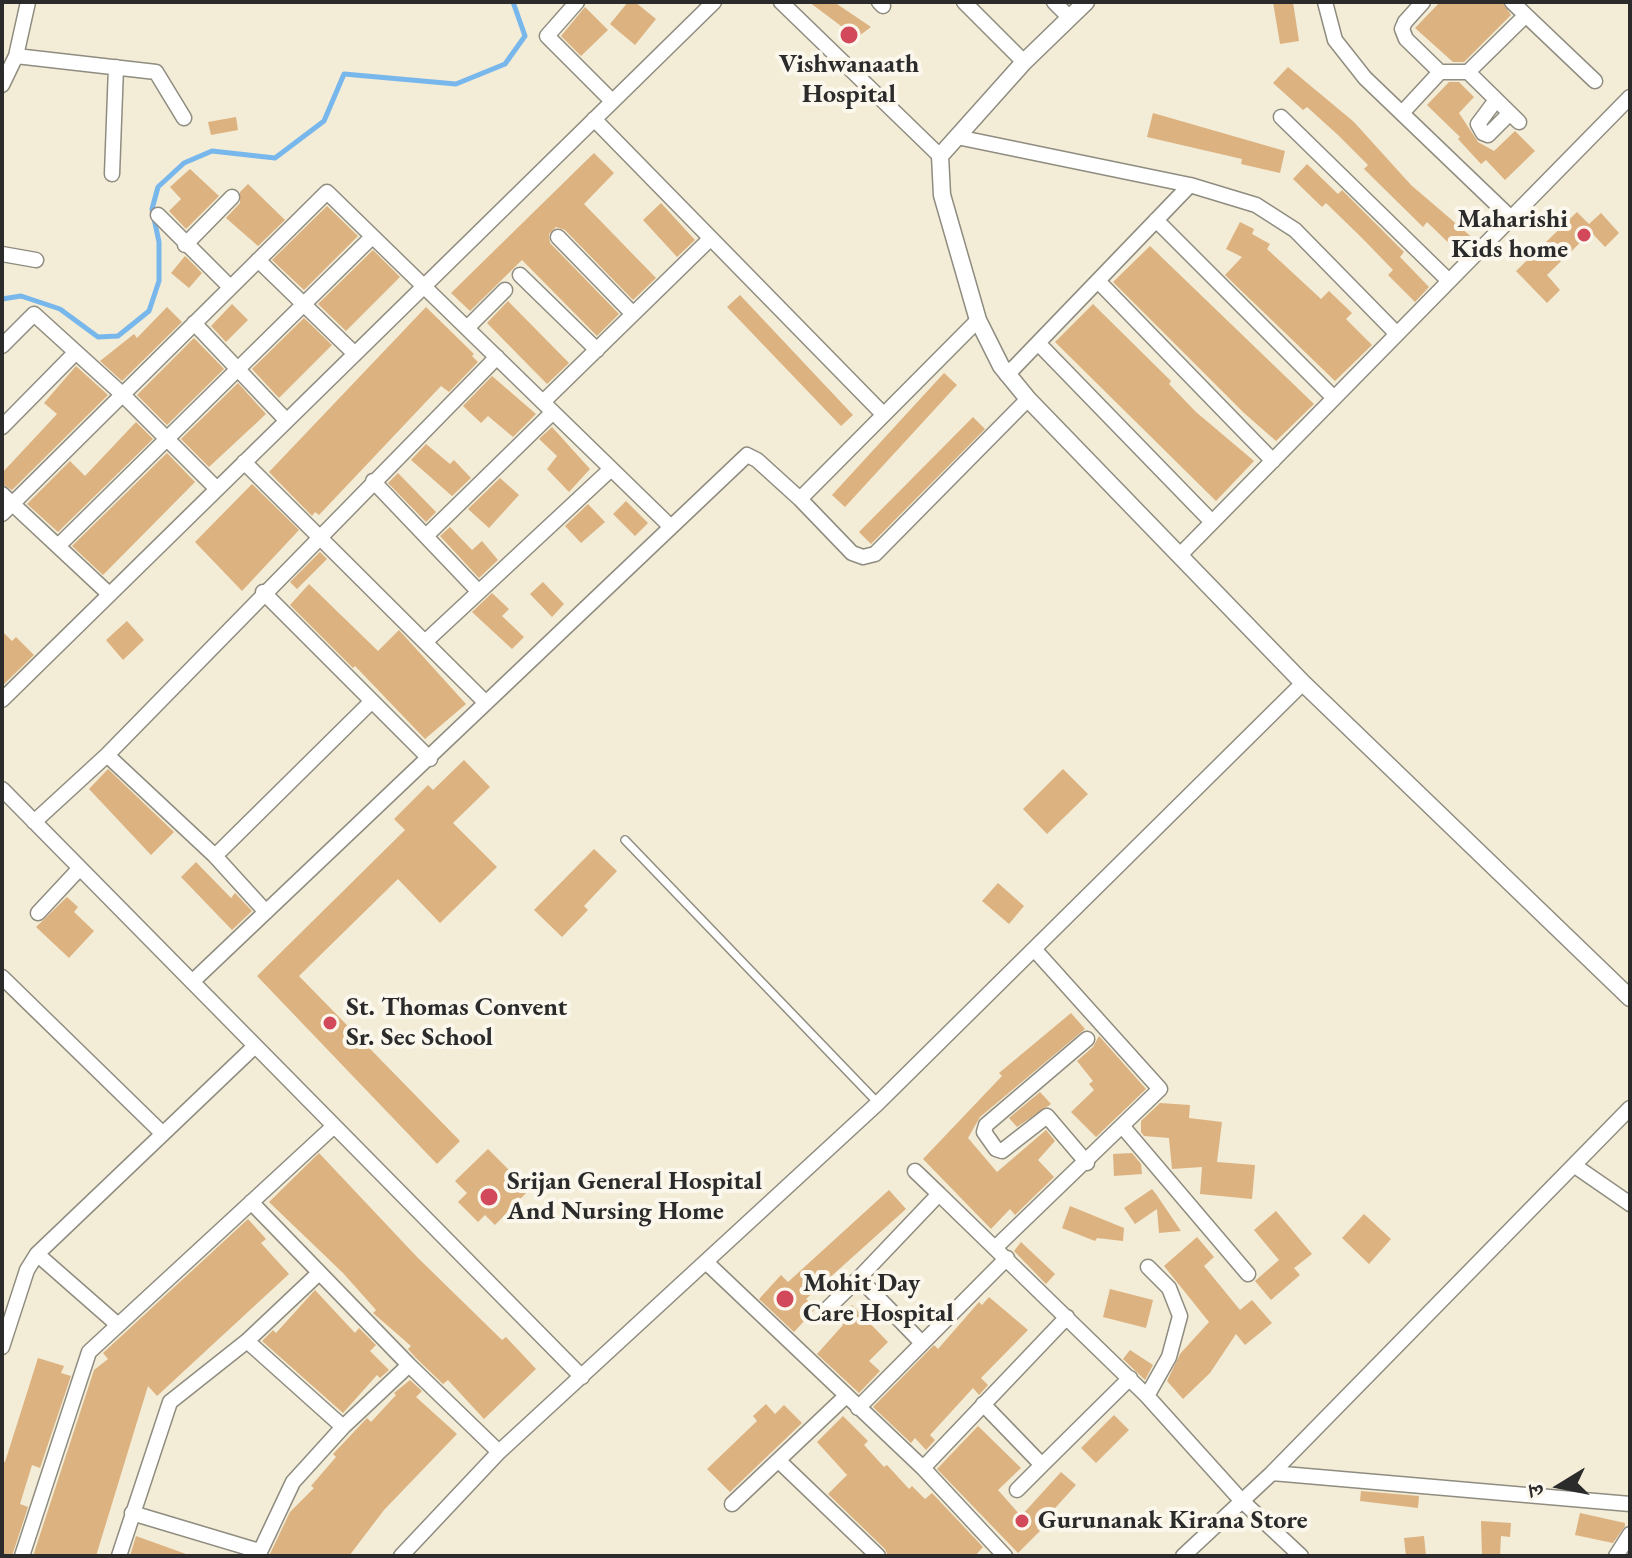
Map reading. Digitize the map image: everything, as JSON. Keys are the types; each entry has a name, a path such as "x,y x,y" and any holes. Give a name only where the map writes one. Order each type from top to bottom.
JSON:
{"street":[{"path":"577,2 547,36 612,101"},
{"path":"2,700 714,2"},
{"path":"781,2 940,156 942,195 978,320 1007,375 1303,683 1630,998"},
{"path":"964,2 1024,62"},
{"path":"1054,2 1070,18"},
{"path":"940,156 1024,62 1086,2"},
{"path":"1325,2 1335,40 1365,78 1511,218"},
{"path":"1423,2 1402,29 1406,39 1440,72 1468,72 1525,16"},
{"path":"1512,2 1595,81"},
{"path":"2,85 16,56 26,3"},
{"path":"16,56 156,72 184,118"},
{"path":"112,174 116,67"},
{"path":"1402,113 1440,72"},
{"path":"1468,72 1515,118 1488,135 1478,124 1496,100"},
{"path":"1181,554 1630,97"},
{"path":"1281,117 1449,281"},
{"path":"594,119 883,414"},
{"path":"957,137 1190,185 1256,205 1295,230 1397,334"},
{"path":"1007,375 1190,185"},
{"path":"109,594 58,546 5,504 122,394 327,192 671,527"},
{"path":"185,245 232,197"},
{"path":"158,215 230,287"},
{"path":"1156,220 1334,398"},
{"path":"58,546 372,237"},
{"path":"558,237 633,314"},
{"path":"426,536 548,407 597,350 710,239"},
{"path":"2,254 36,260"},
{"path":"258,260 355,354"},
{"path":"520,275 597,350"},
{"path":"1098,281 1273,461"},
{"path":"467,328 505,290"},
{"path":"2,346 34,314 122,394 217,489"},
{"path":"800,499 978,320"},
{"path":"194,323 286,420"},
{"path":"1038,343 1212,522"},
{"path":"2,427 76,352"},
{"path":"34,822 107,755 263,592 497,357"},
{"path":"192,982 747,455 800,499 852,553 863,557 875,554 1028,399"},
{"path":"244,462 486,703"},
{"path":"425,642 611,469"},
{"path":"373,481 478,591"},
{"path":"263,592 430,759"},
{"path":"401,1556 499,1452 878,1103 1303,683"},
{"path":"215,856 371,702"},
{"path":"107,755 215,856 266,912"},
{"path":"2,789 582,1377"},
{"path":"38,913 80,868"},
{"path":"858,1408 1002,1252 1160,1089 1034,949"},
{"path":"2,977 162,1133"},
{"path":"1087,1039 986,1125 984,1132 996,1149 1002,1151 1047,1116 1087,1163"},
{"path":"2,1347 27,1270 37,1254 255,1046"},
{"path":"1183,1556 1240,1499 1272,1473 1630,1108"},
{"path":"22,1556 89,1352 334,1126"},
{"path":"1123,1127 1248,1274"},
{"path":"1575,1166 1630,1204"},
{"path":"915,1171 1130,1378 1240,1499 1301,1556"},
{"path":"827,1309 939,1194"},
{"path":"251,1202 409,1365 499,1452"},
{"path":"37,1254 118,1325"},
{"path":"707,1263 923,1468 997,1553"},
{"path":"1147,1396 1169,1357 1180,1316 1169,1288 1148,1267"},
{"path":"119,1556 170,1402 247,1341 319,1273"},
{"path":"859,1278 921,1342"},
{"path":"923,1468 1067,1317"},
{"path":"247,1341 343,1427"},
{"path":"132,1513 258,1554 293,1482 343,1427 409,1365"},
{"path":"1017,1490 1130,1378"},
{"path":"732,1504 780,1462 846,1396"},
{"path":"983,1404 1042,1465"},
{"path":"780,1462 876,1555"},
{"path":"1272,1473 1630,1504"},
{"path":"1616,1556 1630,1534"}],"lane":[{"path":"625,840 878,1103"}],"building":[{"path":"628,2 635,2 656,19 635,45 610,24"},
{"path":"809,2 834,2 871,27 852,41 841,26"},
{"path":"1273,2 1293,2 1299,41 1280,44"},
{"path":"1440,2 1502,2 1511,15 1464,62 1453,62 1415,28"},
{"path":"585,7 608,30 581,56 561,36"},
{"path":"1288,67 1354,122 1411,185 1474,239 1460,254 1427,222 1423,227 1364,169 1368,165 1338,135 1307,107 1303,110 1273,83"},
{"path":"1449,82 1459,82 1474,97 1459,113 1478,142 1494,151 1515,131 1535,151 1505,180 1486,160 1481,164 1458,139 1460,137 1427,105"},
{"path":"1153,113 1285,151 1280,173 1241,164 1242,159 1147,137"},
{"path":"236,117 238,130 211,135 208,122"},
{"path":"594,153 614,173 584,204 656,278 633,300 565,230 556,227 549,234 550,243 619,314 597,336 522,260 470,311 451,293"},
{"path":"1307,164 1338,194 1342,190 1404,252 1400,257 1429,287 1415,302 1388,275 1393,270 1362,238 1326,203 1322,207 1293,179"},
{"path":"190,169 219,196 186,229 169,211 181,199 170,187"},
{"path":"248,184 285,220 258,246 226,218 240,203 240,192"},
{"path":"661,203 695,240 677,257 643,220"},
{"path":"327,206 358,236 304,290 272,260"},
{"path":"1577,212 1589,224 1601,213 1619,233 1605,247 1591,232 1547,275 1560,290 1547,303 1516,271"},
{"path":"1240,222 1254,229 1252,234 1270,244 1267,249 1321,299 1329,291 1352,313 1346,319 1372,345 1335,381 1225,275 1242,257 1226,249"},
{"path":"1150,246 1314,404 1276,441 1113,282"},
{"path":"373,250 400,277 346,331 318,304"},
{"path":"185,256 202,273 189,288 171,273"},
{"path":"740,295 853,415 841,426 727,307"},
{"path":"508,301 569,363 547,384 487,323"},
{"path":"232,304 248,320 226,342 211,326"},
{"path":"1093,304 1171,381 1169,384 1196,412 1254,461 1216,501 1055,342"},
{"path":"167,307 182,322 122,381 100,361 134,334 137,338"},
{"path":"426,307 474,354 472,356 478,362 449,392 441,386 319,515 315,512 312,516 269,472"},
{"path":"304,318 332,345 279,398 252,369"},
{"path":"194,338 224,369 167,425 137,395"},
{"path":"76,366 108,395 12,490 2,484 2,473 57,414 44,403"},
{"path":"944,373 957,385 845,507 832,495"},
{"path":"492,376 536,414 513,437 488,416 481,423 463,406"},
{"path":"238,383 266,414 209,467 181,439"},
{"path":"973,417 985,429 871,544 859,532"},
{"path":"136,422 153,439 58,532 27,504 70,461 85,476"},
{"path":"552,427 590,469 569,492 547,469 557,456 539,439"},
{"path":"426,444 450,464 454,460 471,478 452,496 411,460"},
{"path":"167,453 195,482 103,575 72,546"},
{"path":"398,473 436,512 426,522 388,483"},
{"path":"500,478 519,495 489,528 468,509"},
{"path":"252,484 299,530 242,591 195,542"},
{"path":"626,501 648,523 635,536 613,514"},
{"path":"588,504 605,522 581,543 565,526"},
{"path":"450,527 472,550 482,541 498,560 479,578 440,536"},
{"path":"320,552 327,559 297,589 290,582"},
{"path":"543,582 564,604 552,617 530,594"},
{"path":"309,584 378,651 399,630 466,704 425,739 355,666 353,668 290,605"},
{"path":"492,593 509,609 502,616 524,637 512,649 472,612"},
{"path":"127,621 144,640 123,660 106,640"},
{"path":"2,631 12,641 16,637 34,655 2,686"},
{"path":"464,760 490,787 453,823 497,867 440,923 398,879 299,976 460,1141 437,1164 257,976 405,830 394,819 428,785 433,790"},
{"path":"108,769 174,832 151,855 89,789"},
{"path":"1063,769 1088,794 1047,834 1023,809"},
{"path":"594,849 617,871 584,906 588,910 562,937 534,910"},
{"path":"196,862 231,898 235,893 252,911 232,930 181,877"},
{"path":"998,883 1024,906 1009,924 982,901"},
{"path":"67,897 78,907 74,912 94,931 69,958 36,927"},
{"path":"1071,1013 1085,1029 980,1117 968,1138 997,1172 1046,1130 1055,1141 1038,1160 1054,1177 1015,1215 1010,1209 991,1229 923,1159 1002,1076 999,1073"},
{"path":"1099,1036 1146,1089 1096,1137 1071,1112 1094,1090 1089,1084 1093,1081 1077,1061 1093,1047"},
{"path":"1040,1092 1051,1104 1017,1127 1009,1118"},
{"path":"1160,1103 1190,1105 1189,1118 1222,1122 1217,1162 1255,1165 1252,1199 1200,1194 1202,1167 1172,1169 1169,1138 1144,1136 1141,1132 1141,1121"},
{"path":"488,1149 529,1190 495,1225 485,1215 478,1222 458,1202 467,1193 455,1181"},
{"path":"319,1153 417,1257 502,1340 506,1337 536,1369 484,1419 448,1380 443,1384 416,1358 408,1349 411,1346 373,1313 376,1310 343,1273 269,1202"},
{"path":"1132,1153 1141,1164 1142,1174 1114,1176 1113,1154"},
{"path":"1152,1189 1181,1231 1159,1233 1157,1209 1135,1224 1124,1208"},
{"path":"889,1190 906,1209 806,1299 816,1308 794,1332 759,1299 781,1275 788,1282"},
{"path":"1070,1206 1124,1228 1123,1241 1097,1238 1095,1241 1062,1228"},
{"path":"1276,1211 1312,1254 1294,1268 1300,1275 1271,1300 1255,1281 1279,1260 1254,1230"},
{"path":"1364,1214 1391,1239 1369,1264 1342,1238"},
{"path":"248,1219 266,1239 261,1243 289,1274 157,1396 148,1386 96,1556 33,1556 94,1370 108,1359 103,1353"},
{"path":"1197,1237 1214,1257 1204,1266 1240,1310 1252,1300 1272,1323 1245,1345 1236,1334 1210,1373 1183,1399 1167,1381 1180,1354 1209,1322 1164,1266"},
{"path":"1021,1242 1055,1274 1046,1284 1014,1251"},
{"path":"1110,1289 1153,1300 1146,1328 1103,1317"},
{"path":"315,1290 355,1333 359,1328 376,1345 370,1351 389,1370 380,1378 377,1375 343,1413 262,1341 273,1330 276,1333"},
{"path":"989,1297 1028,1330 981,1378 988,1385 979,1395 973,1388 930,1435 935,1440 926,1450 915,1438 911,1443 873,1407 934,1345 938,1349 979,1302 982,1305"},
{"path":"852,1305 888,1342 869,1361 880,1371 859,1393 817,1354 843,1325 838,1320"},
{"path":"1130,1350 1153,1365 1145,1380 1123,1359"},
{"path":"38,1358 64,1366 61,1373 71,1376 40,1468 32,1465 20,1504 28,1507 12,1556 2,1556 2,1461 5,1462"},
{"path":"410,1380 422,1391 416,1397 457,1434 384,1510 349,1556 269,1556 290,1512 314,1488 311,1486 336,1457 333,1454 367,1418 371,1422 396,1395 394,1393"},
{"path":"766,1404 775,1414 784,1405 802,1423 730,1492 707,1469 757,1421 753,1416"},
{"path":"1114,1415 1129,1430 1096,1463 1081,1448"},
{"path":"843,1416 868,1441 864,1445 884,1467 887,1465 909,1489 912,1486 925,1499 932,1493 983,1547 975,1556 888,1556 885,1549 828,1494 847,1475 817,1442"},
{"path":"978,1426 1021,1468 998,1490 1021,1516 1061,1472 1076,1485 1037,1528 1040,1531 1018,1553 937,1469"},
{"path":"1361,1491 1419,1496 1418,1508 1360,1501"},
{"path":"1580,1513 1625,1523 1625,1526 1613,1543 1575,1535"},
{"path":"1481,1521 1511,1523 1510,1537 1501,1536 1500,1556 1482,1556"},
{"path":"136,1536 186,1554 186,1556 130,1556"},
{"path":"1424,1536 1426,1556 1406,1556 1404,1538"}],"waterway":[{"path":"2,299 21,296 60,309 98,337 118,336 149,311 159,281 159,242 152,209 158,187 184,163 212,151 275,158 324,121 344,74 456,84 505,64 525,36 513,2"}],"place":[{"name":"Vishwanaath Hospital","path":"849,35"},
{"name":"Maharishi Kids home","path":"1584,235"},
{"name":"St. Thomas Convent Sr. Sec School","path":"330,1023"},
{"name":"Srijan General Hospital And Nursing Home","path":"489,1197"},
{"name":"Mohit Day Care Hospital","path":"785,1299"},
{"name":"Gurunanak Kirana Store","path":"1022,1521"}]}
